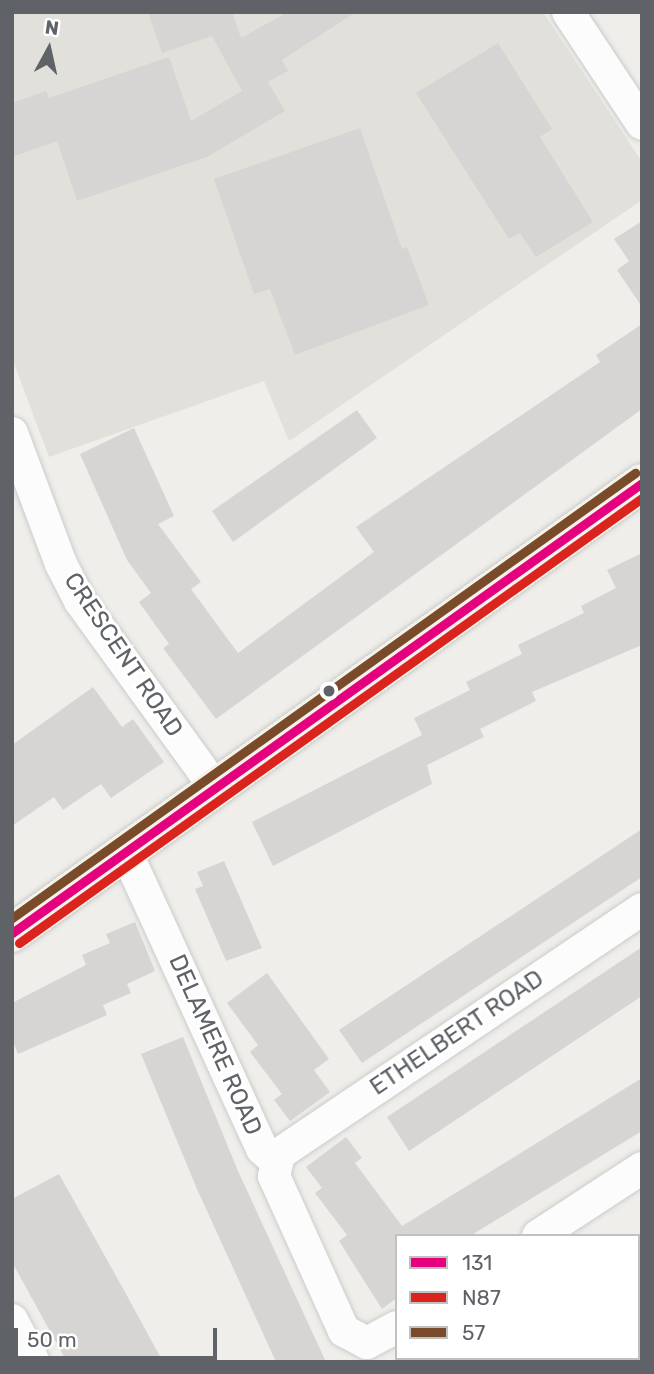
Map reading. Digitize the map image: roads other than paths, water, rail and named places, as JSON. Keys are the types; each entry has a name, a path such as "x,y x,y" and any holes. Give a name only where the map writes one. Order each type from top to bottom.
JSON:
{"main road":[{"path":"12,933 624,512 642,483"}],"street":[{"path":"568,12 642,124"},
{"name":"CRESCENT ROAD","path":"12,433 80,601 217,790"},
{"name":"DELAMERE ROAD","path":"127,854 262,1150 276,1161 274,1176 344,1331 359,1342 374,1342 395,1328"},
{"name":"ETHELBERT ROAD","path":"276,1161 285,1149 642,909"},
{"path":"541,1234 642,1168"},
{"path":"12,1320 34,1362"}]}
